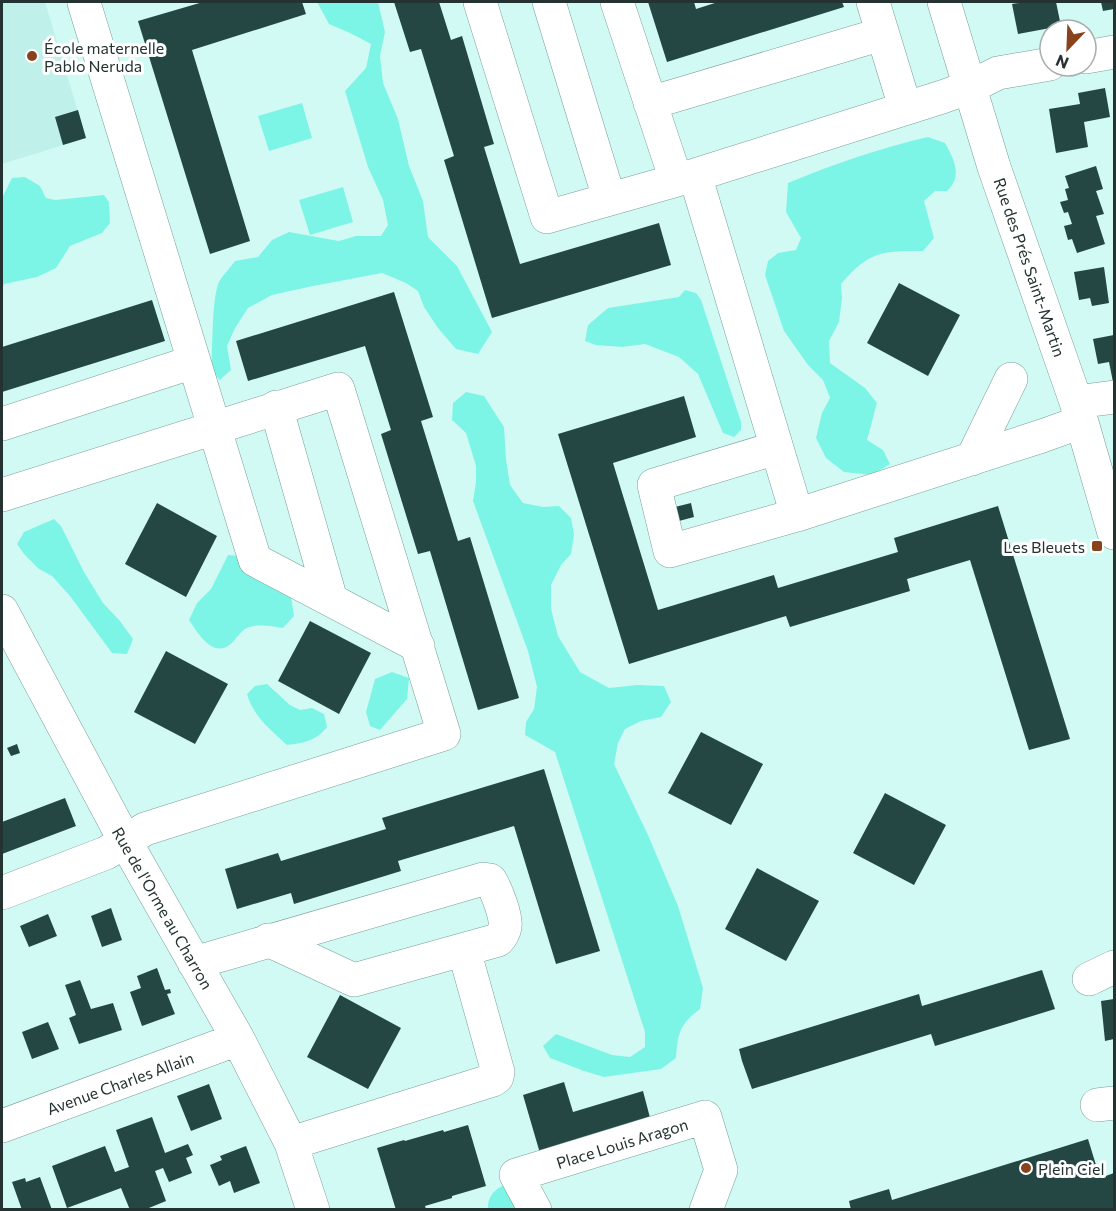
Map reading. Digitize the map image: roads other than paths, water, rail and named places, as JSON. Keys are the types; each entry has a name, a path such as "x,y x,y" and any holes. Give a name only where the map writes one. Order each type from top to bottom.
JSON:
{"street":[{"path":"86,2 193,362 255,560 418,645"},
{"path":"480,2 547,217 686,177 970,87 998,73 1038,66"},
{"path":"549,2 609,198"},
{"path":"617,2 650,103 686,177 797,515"},
{"path":"873,2 905,107"},
{"name":"Rue des Prés Saint-Martin","path":"945,2 994,167 1079,412 1114,533"},
{"path":"650,103 882,34"},
{"path":"1098,55 1114,52"},
{"path":"2,424 193,362"},
{"path":"972,459 1011,380"},
{"path":"2,495 338,389 444,734 145,829 106,853 2,893"},
{"path":"776,448 654,485 670,550 797,515 972,459 1114,397"},
{"path":"276,407 331,600"},
{"name":"Rue de l'Orme au Charron","path":"2,611 125,841 238,1039 291,1143 314,1209"},
{"path":"194,963 268,940 483,879 490,880 495,887 506,924 498,940 354,980 268,940"},
{"path":"291,1143 497,1077 498,1072 464,950"},
{"name":"Avenue Charles Allain","path":"2,1126 238,1039"},
{"name":"Place Louis Aragon","path":"535,1209 516,1175 705,1117 721,1170 706,1209"}],"place":[{"name":"École maternelle Pablo Neruda","path":"32,56"},
{"name":"Les Bleuets","path":"1097,546"},
{"name":"Plein Ciel","path":"1026,1168"}]}
